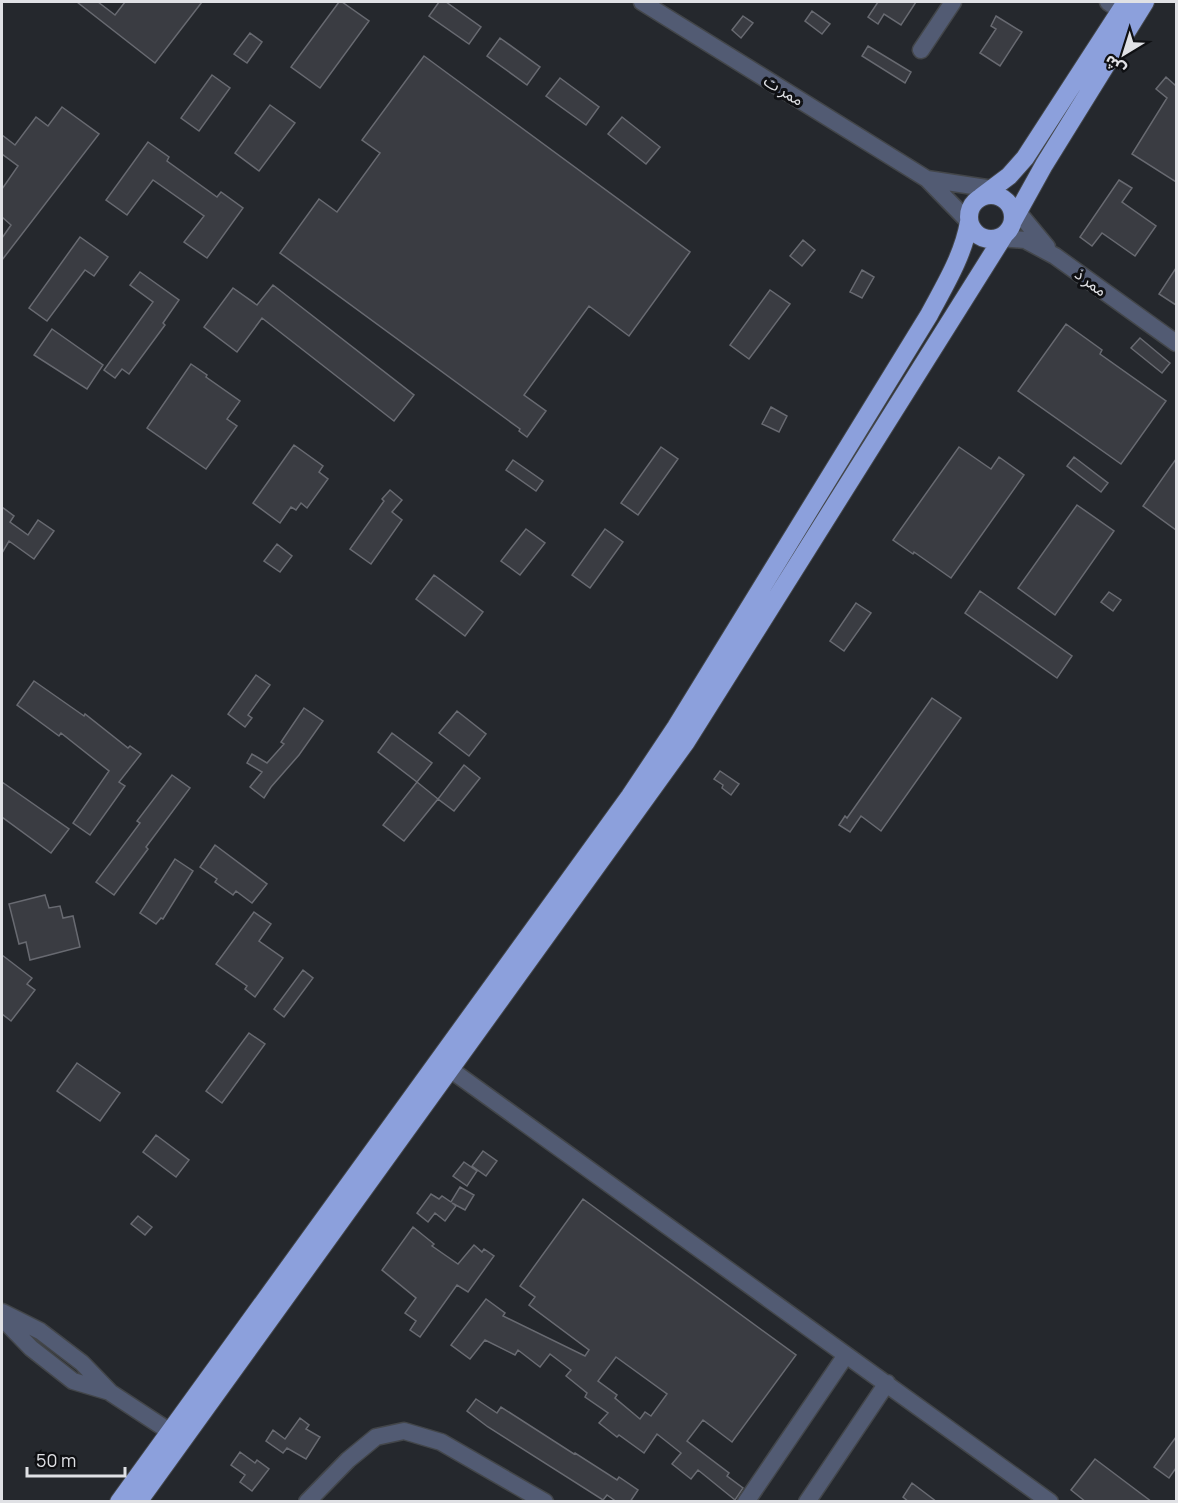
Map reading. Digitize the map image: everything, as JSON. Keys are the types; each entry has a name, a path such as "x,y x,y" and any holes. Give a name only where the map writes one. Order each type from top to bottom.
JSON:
{"highway":[{"path":"118,1502 686,742 1003,215 1044,165 1145,2"},
{"path":"969,222 977,235 992,239 1003,215 1009,176 1024,158 1118,4"},
{"path":"138,1502 445,1065 676,727 929,315 960,257 966,241 971,207 1003,215"}],"street":[{"name":"ممر ت","path":"642,2 927,179 1003,215"},
{"path":"921,50 953,2"},
{"name":"ممر ت","path":"927,179 969,222"},
{"path":"1003,215 1055,256"},
{"name":"ممر ذ","path":"1003,215 1024,240 1055,256 1176,343"},
{"path":"445,1065 1050,1502"},
{"path":"2,1312 40,1331 82,1363 111,1393 169,1431"},
{"path":"2,1318 31,1348 73,1381 111,1393"},
{"path":"746,1502 846,1354"},
{"path":"807,1502 886,1383"},
{"path":"307,1502 348,1460 376,1437 404,1431 441,1442 545,1502"}],"building":[{"path":"77,2 98,2 115,15 125,2 202,2 155,63"},
{"path":"339,2 369,21 320,88 291,67"},
{"path":"439,2 446,2 481,27 469,44 429,16"},
{"path":"878,2 916,2 901,25 884,14 878,24 868,17"},
{"path":"812,11 830,24 822,34 805,21"},
{"path":"743,16 753,23 741,38 732,30"},
{"path":"996,16 1022,32 1000,66 980,53 996,29 991,26"},
{"path":"250,33 262,42 247,63 234,54"},
{"path":"500,38 540,67 527,85 487,56"},
{"path":"868,46 911,72 905,83 862,56"},
{"path":"424,56 690,252 629,336 589,306 524,395 546,411 527,437 519,431 520,429 280,253 319,199 337,212 380,153 362,140"},
{"path":"212,75 230,88 199,131 181,118"},
{"path":"1166,77 1175,85 1176,83 1176,182 1132,154 1167,98 1156,89"},
{"path":"560,78 599,107 586,125 546,96"},
{"path":"270,105 295,123 259,171 235,153"},
{"path":"62,107 99,134 2,260 2,238 11,225 2,217 2,189 18,166 2,154 2,135 15,145 36,117 48,126"},
{"path":"622,117 660,147 646,164 608,134"},
{"path":"148,142 169,157 167,161 217,197 221,192 243,208 207,258 184,242 204,216 153,180 127,215 106,200"},
{"path":"1119,180 1132,188 1122,202 1156,226 1135,256 1102,233 1092,246 1080,237"},
{"path":"80,237 108,257 94,276 85,270 47,321 29,308"},
{"path":"803,240 815,250 802,266 790,256"},
{"path":"1176,268 1176,305 1159,294"},
{"path":"862,270 874,277 862,298 850,292"},
{"path":"140,272 179,300 163,323 165,325 129,374 122,369 115,378 104,370 153,302 130,285"},
{"path":"273,285 414,395 394,421 262,318 237,352 204,327 233,288 257,305"},
{"path":"770,290 790,304 749,359 730,345"},
{"path":"1066,324 1102,350 1100,354 1166,401 1121,464 1018,391"},
{"path":"52,329 103,365 87,389 34,355"},
{"path":"1140,338 1170,363 1162,373 1131,348"},
{"path":"191,364 240,401 227,419 237,426 206,469 147,428"},
{"path":"771,407 787,416 779,432 762,424"},
{"path":"294,445 323,466 319,472 328,479 307,508 301,503 296,510 291,507 280,523 253,503"},
{"path":"661,447 678,459 638,515 621,503"},
{"path":"959,447 991,469 999,457 1024,475 951,578 893,540"},
{"path":"1074,457 1108,483 1101,492 1067,466"},
{"path":"1176,459 1176,530 1143,506"},
{"path":"513,460 543,481 536,491 506,470"},
{"path":"390,490 402,500 392,512 402,520 371,564 350,549"},
{"path":"1077,505 1114,531 1055,615 1018,588"},
{"path":"2,507 14,516 10,522 28,535 38,520 54,531 34,559 9,541 2,553"},
{"path":"526,529 545,543 520,575 501,561"},
{"path":"605,529 623,542 590,588 572,575"},
{"path":"277,544 292,556 280,572 264,561"},
{"path":"434,575 483,612 465,636 416,599"},
{"path":"980,591 1072,656 1057,678 965,613"},
{"path":"1109,592 1121,600 1113,611 1101,602"},
{"path":"856,603 871,613 844,651 830,641"},
{"path":"256,675 270,685 248,715 252,718 245,727 228,714"},
{"path":"34,681 84,716 85,714 128,748 130,746 141,754 119,782 125,786 90,835 73,823 109,771 61,733 59,736 17,705"},
{"path":"932,698 961,718 881,831 861,816 850,832 839,825 845,816 847,818"},
{"path":"304,708 323,721 264,798 250,787 262,772 247,763 252,754 267,763 284,744 281,742"},
{"path":"457,711 486,734 469,756 439,733"},
{"path":"392,733 432,763 417,782 378,752"},
{"path":"464,765 480,778 454,811 438,799"},
{"path":"720,771 739,784 731,795 714,779"},
{"path":"172,775 190,788 114,895 96,882 140,823 137,821"},
{"path":"2,782 69,829 51,853 2,817"},
{"path":"417,782 438,799 404,841 383,825"},
{"path":"215,845 267,884 252,903 236,891 233,895 215,882 217,879 200,867"},
{"path":"175,859 193,871 163,919 161,918 156,924 140,913"},
{"path":"45,895 49,908 60,906 63,918 73,916 80,947 30,960 26,942 19,944 9,904"},
{"path":"254,912 271,924 259,941 283,958 255,997 245,989 247,986 216,964"},
{"path":"2,955 32,978 27,984 35,990 11,1021 2,1014"},
{"path":"303,970 313,978 284,1017 274,1009"},
{"path":"249,1033 265,1044 222,1103 206,1091"},
{"path":"77,1063 120,1093 100,1121 57,1091"},
{"path":"156,1135 189,1160 176,1177 143,1152"},
{"path":"483,1151 497,1161 486,1176 472,1166"},
{"path":"464,1162 477,1171 467,1186 453,1176"},
{"path":"460,1187 474,1195 465,1210 452,1203 456,1206 445,1221 435,1213 428,1222 417,1213 431,1194 439,1199 442,1196 451,1202"},
{"path":"583,1199 796,1355 732,1442 703,1420 687,1441 729,1473 727,1476 743,1488 735,1500 698,1470 691,1479 672,1464 681,1453 657,1434 644,1453 599,1423 608,1413 585,1397 587,1393 566,1376 571,1370 550,1354 540,1367 518,1350 515,1355 485,1340 470,1359 451,1345 486,1299 505,1313 503,1316 585,1356 589,1350 529,1305 535,1297 520,1286","holes":["616,1357 667,1394 651,1416 645,1412 640,1419 615,1398 617,1395 598,1381"]},
{"path":"138,1216 152,1227 145,1235 131,1224"},
{"path":"413,1227 434,1244 432,1246 458,1264 474,1245 482,1252 484,1249 494,1256 468,1292 457,1285 420,1337 410,1330 416,1321 405,1313 416,1298 382,1270"},
{"path":"476,1399 497,1413 501,1407 574,1454 617,1480 619,1477 638,1490 630,1502 617,1502 607,1495 603,1500 488,1427 467,1411"},
{"path":"300,1418 309,1425 306,1429 320,1437 306,1459 287,1448 283,1453 266,1441 273,1430 285,1439"},
{"path":"1176,1437 1176,1468 1169,1478 1154,1467"},
{"path":"240,1452 255,1463 257,1460 269,1469 252,1491 240,1482 245,1475 231,1465"},
{"path":"1095,1459 1152,1502 1086,1502 1071,1490"},
{"path":"912,1483 937,1502 909,1502 903,1497"}]}
